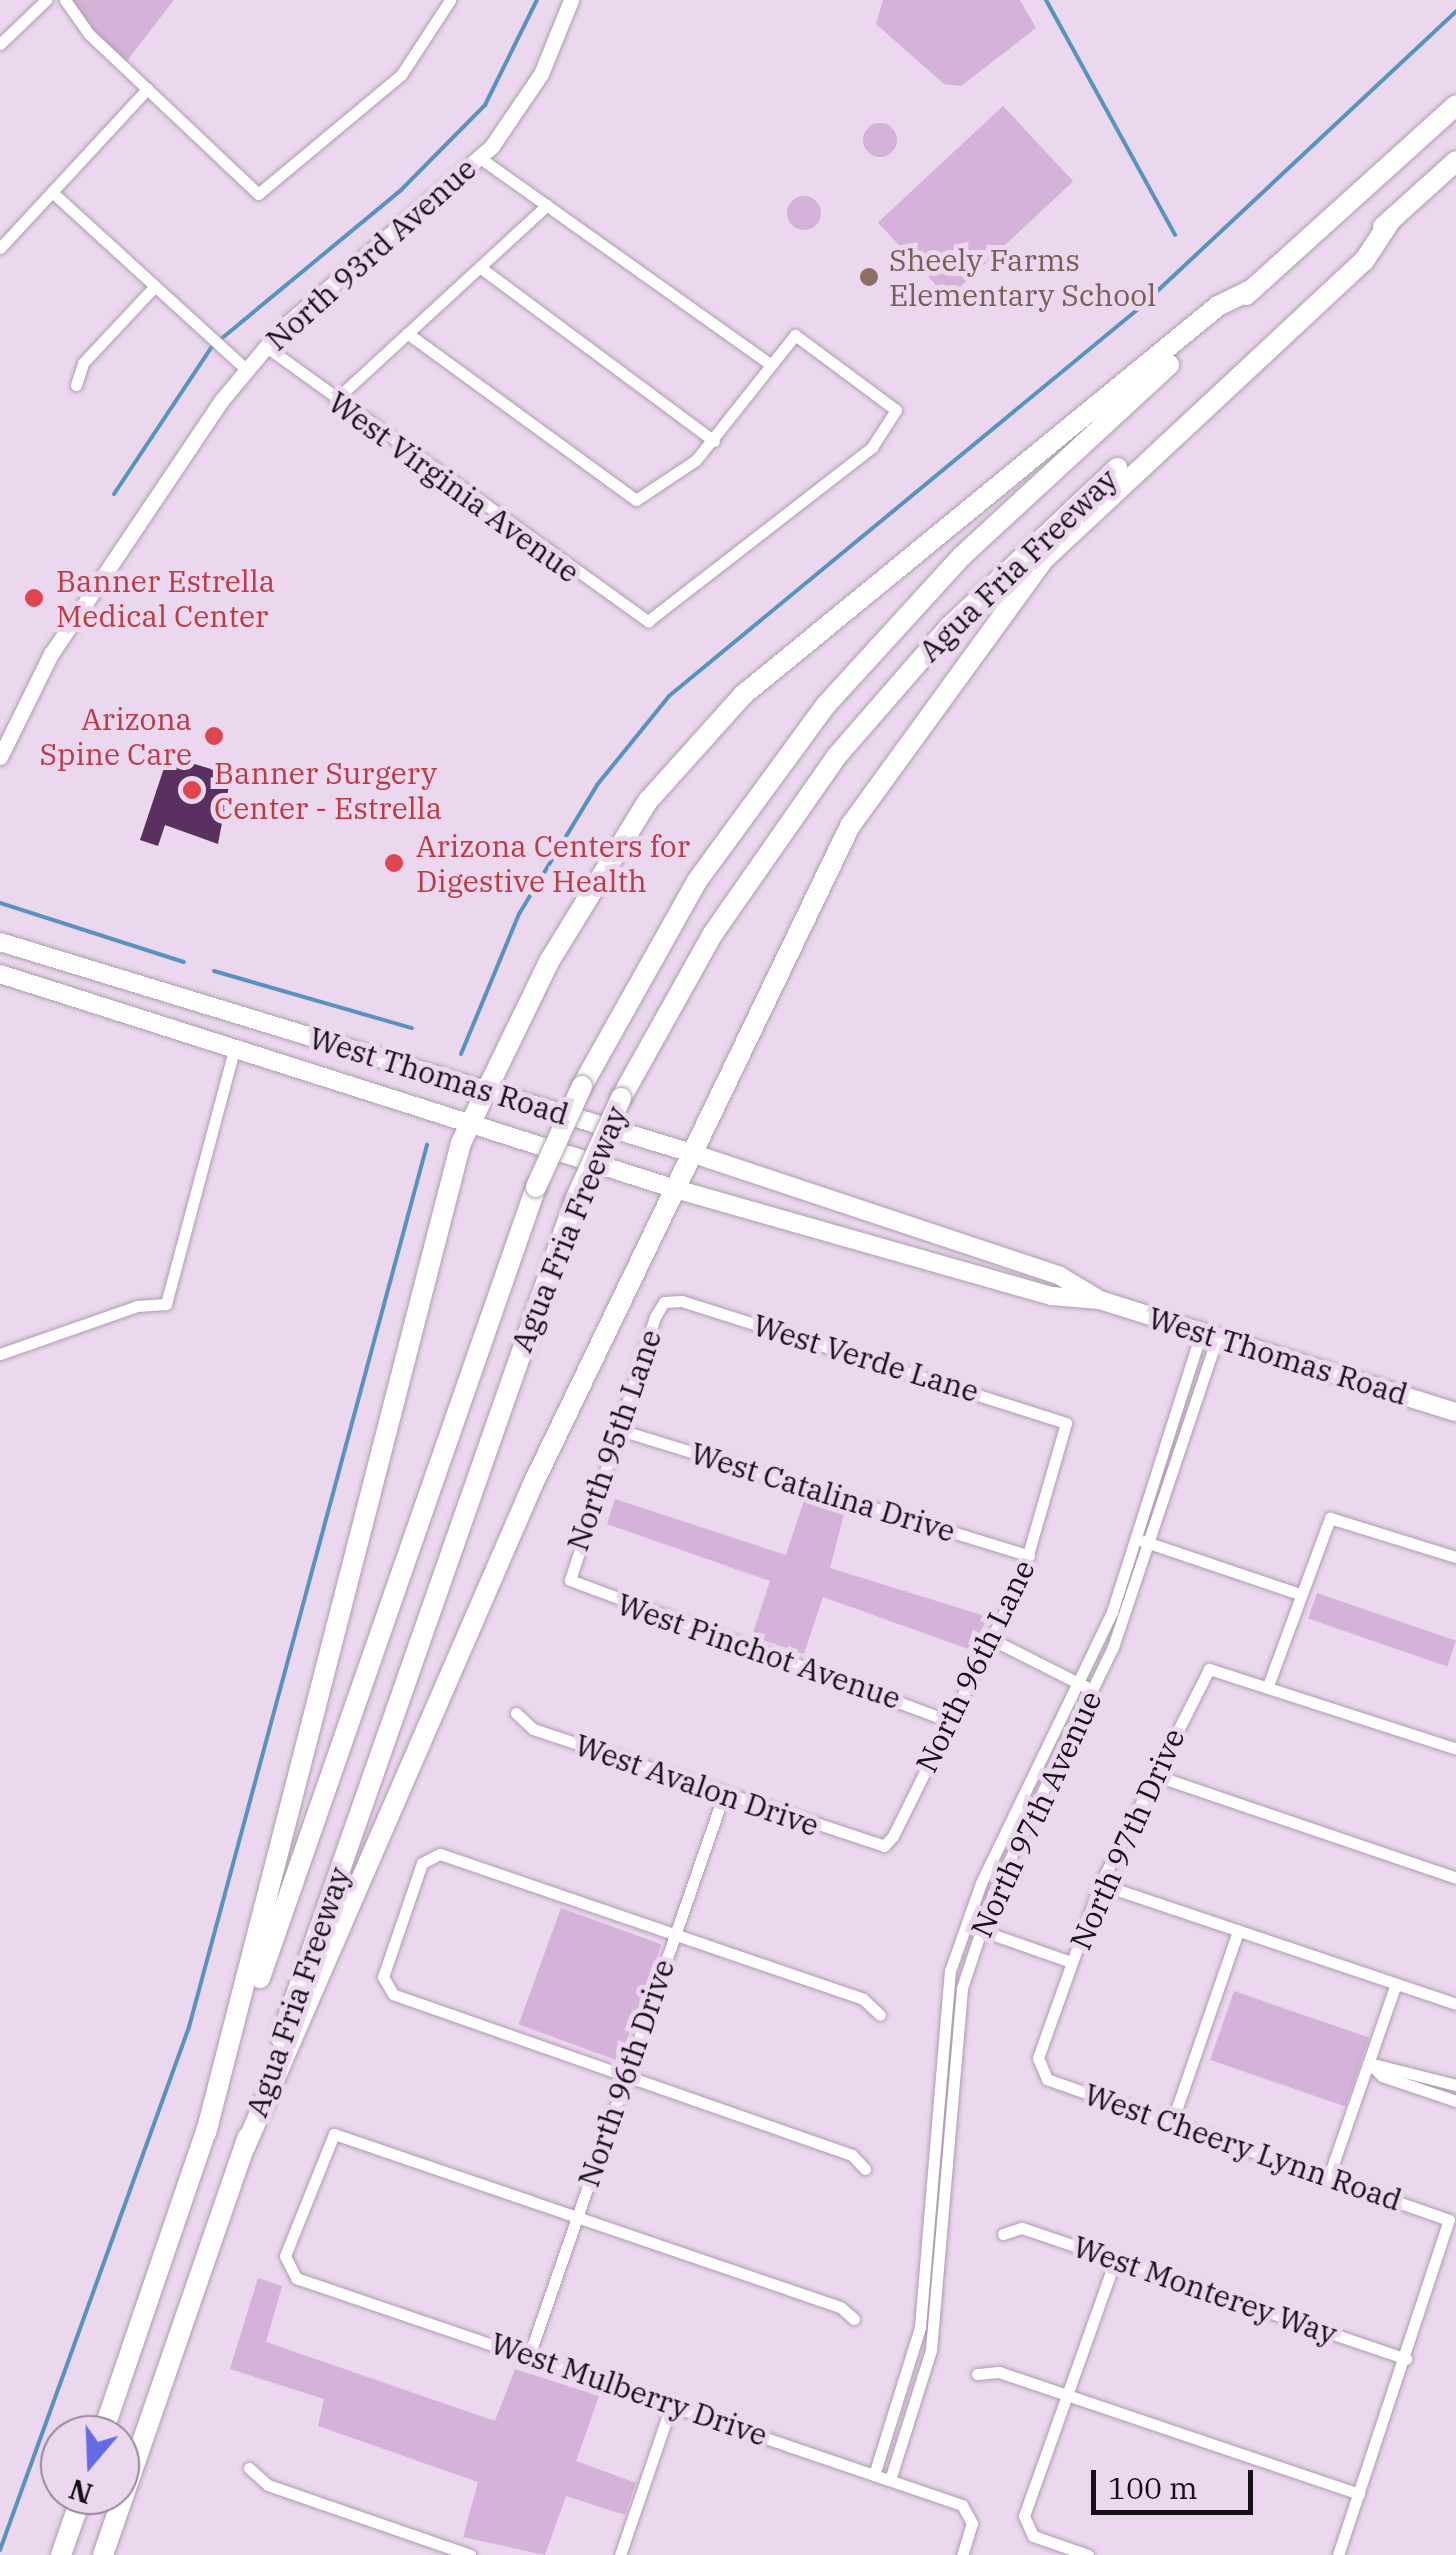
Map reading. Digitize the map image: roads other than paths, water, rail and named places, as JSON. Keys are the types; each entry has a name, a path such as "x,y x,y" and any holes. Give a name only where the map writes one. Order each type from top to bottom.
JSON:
{"highway":[{"name":"Agua Fria Freeway","path":"109,2415 536,1186 582,1086 697,881 852,673 962,556 1456,106"},
{"name":"Agua Fria Freeway","path":"104,2555 574,1200 621,1098 751,872 898,682 1034,542 1456,161"},
{"path":"244,2146 688,1152 819,881 970,650 1078,523 1364,260 1391,220"},
{"path":"206,2133 468,1122 588,894 696,742 1218,306 1253,289"},
{"path":"61,2555 75,2515"}],"main road":[{"name":"West Thomas Road","path":"0,942 688,1152 1060,1276 1100,1300"},
{"name":"West Thomas Road","path":"0,974 672,1188 1051,1296 1100,1300 1456,1412"},
{"path":"172,1028 194,1003"}],"street":[{"path":"0,44 46,0"},
{"path":"66,0 147,89 258,194 401,75 450,0"},
{"name":"North 93rd Avenue","path":"0,757 52,654 246,369 264,346 480,158 529,95 571,0"},
{"path":"0,248 147,89"},
{"path":"407,333 636,500 714,441 768,363 480,158"},
{"path":"52,192 246,369"},
{"path":"335,400 546,205"},
{"path":"480,268 714,441"},
{"path":"76,385 82,363 154,287"},
{"name":"West Virginia Avenue","path":"264,346 648,621 872,447 896,410 795,335 768,363"},
{"path":"0,1354 137,1306 166,1304 235,1047"},
{"name":"West Verde Lane","path":"664,1302 1066,1423"},
{"name":"North 95th Lane","path":"570,1580 617,1429 664,1302"},
{"name":"North 97th Avenue","path":"890,2480 931,2350 954,2034 978,1930 1092,1691 1209,1335"},
{"name":"North 96th Lane","path":"884,1846 992,1639 1029,1556 1066,1423"},
{"name":"West Catalina Drive","path":"617,1429 1029,1556"},
{"path":"1456,1558 1330,1518 1268,1683 1456,1749"},
{"path":"1141,1540 1300,1594"},
{"name":"North 97th Avenue","path":"874,2475 920,2327 936,2063 965,1925 1080,1684 1141,1540"},
{"name":"West Pinchot Avenue","path":"570,1580 950,1721"},
{"path":"992,1639 1092,1691"},
{"name":"North 97th Drive","path":"1038,2071 1100,1884 1210,1668 1268,1683"},
{"name":"West Avalon Drive","path":"516,1712 533,1729 884,1846"},
{"path":"1154,1775 1456,1878"},
{"name":"North 96th Drive","path":"530,2353 724,1794"},
{"path":"865,2169 852,2155 383,1988 430,1854 863,1999 880,2015"},
{"path":"1100,1884 1456,2004"},
{"path":"965,1925 1071,1962"},
{"path":"1172,2122 1238,1931"},
{"path":"1329,2176 1396,1984"},
{"path":"1369,2062 1456,2085"},
{"path":"1369,2062 1382,2076 1456,2101"},
{"name":"West Cheery Lynn Road","path":"1038,2071 1449,2220 1406,2359"},
{"name":"West Mulberry Drive","path":"576,2216 334,2134 285,2269 890,2480 970,2513 962,2555"},
{"path":"576,2216 854,2319"},
{"name":"West Monterey Way","path":"1003,2234 1022,2228 1406,2359"},
{"path":"1088,2555 1024,2528 1115,2260"},
{"path":"1338,2555 1406,2359"},
{"path":"978,2374 1068,2394 1359,2494"},
{"path":"620,2555 672,2403"},
{"path":"249,2468 268,2485 470,2555"}],"waterway":[{"path":"221,339 401,190 485,105 537,0"},
{"path":"1046,0 1175,235"},
{"path":"461,1054 519,914 597,785 669,696 1137,310 1456,12"},
{"path":"114,494 213,345"},
{"path":"0,903 184,962"},
{"path":"214,971 412,1028"},
{"path":"0,2550 189,2027 427,1145"}],"place":[{"name":"Sheely Farms Elementary School","path":"869,277"},
{"name":"Banner Estrella Medical Center","path":"34,598"},
{"name":"Arizona Spine Care","path":"214,736"},
{"name":"Banner Surgery Center - Estrella","path":"192,790"},
{"name":"Arizona Centers for Digestive Health","path":"394,863"}]}
